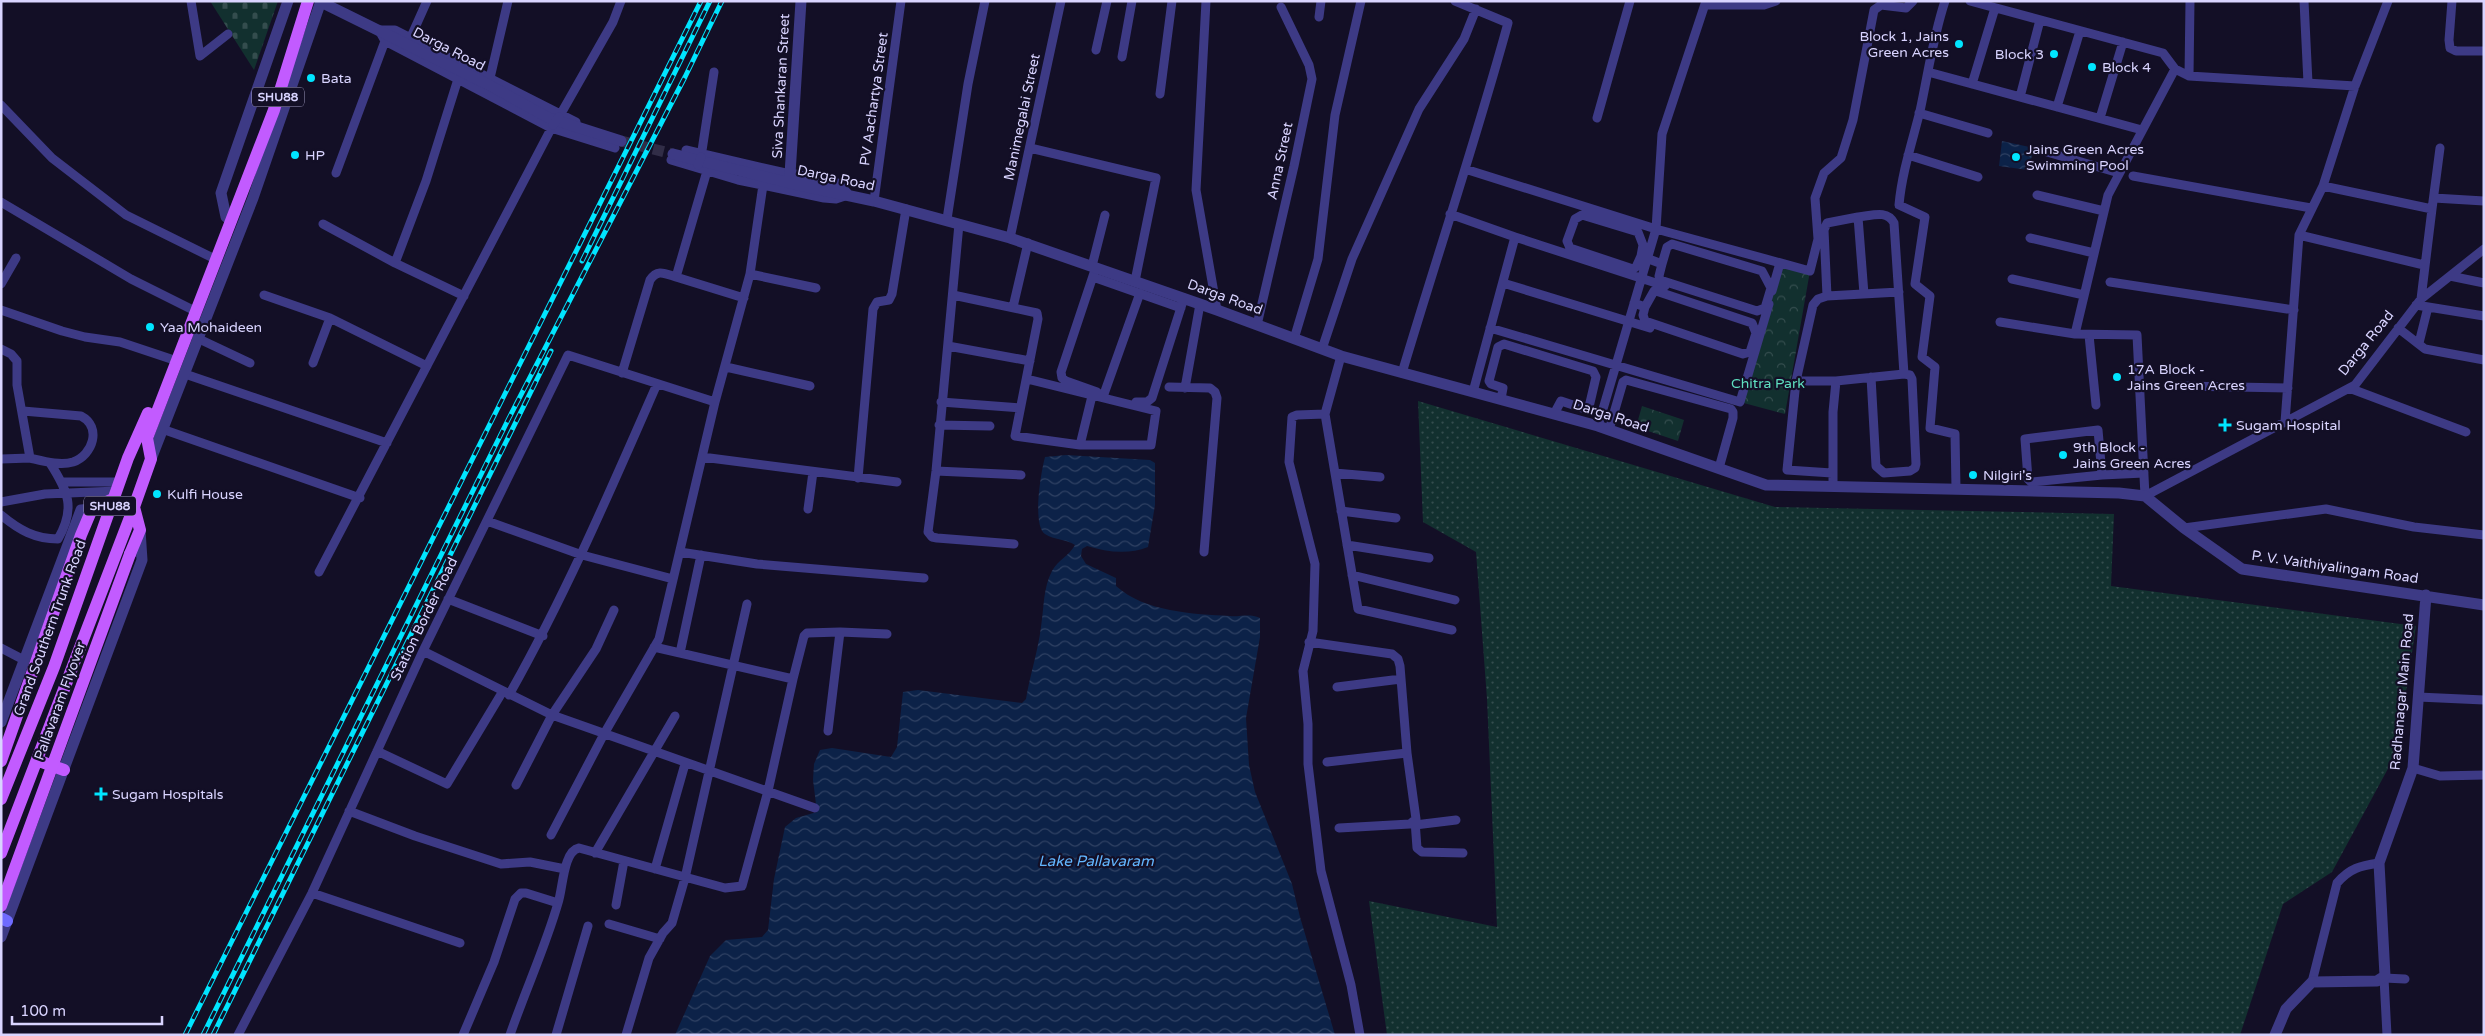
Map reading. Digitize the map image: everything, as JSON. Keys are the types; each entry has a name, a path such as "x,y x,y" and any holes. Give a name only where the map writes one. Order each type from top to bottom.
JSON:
{"main road":[{"name":"SHU88","path":"241,190 302,1"},
{"name":"SHU88","path":"1,853 134,507 151,459 147,438 230,218 274,110 308,1"},
{"name":"Grand Southern Trunk Road","path":"1,799 54,667 117,491 172,359 191,308 230,218"},
{"path":"1,761 81,535 92,509 117,491"},
{"path":"134,507 140,530"},
{"name":"Pallavaram Flyover","path":"1,906 140,530"},
{"path":"37,760 64,770"}],"street":[{"path":"191,1 200,56 228,34"},
{"path":"230,218 221,193 288,1"},
{"path":"410,39 427,1"},
{"path":"490,78 508,1"},
{"path":"319,572 360,498 552,127 613,22 621,1"},
{"name":"Siva Shankaran Street","path":"790,174 801,1"},
{"name":"PV Aachartya Street","path":"874,201 901,1"},
{"path":"947,219 968,84 985,1"},
{"name":"Manimegalai Street","path":"1010,238 1061,1"},
{"path":"1096,50 1107,1"},
{"path":"1122,57 1132,1"},
{"path":"1160,94 1172,1"},
{"path":"1206,1 1196,190 1217,310"},
{"path":"1318,16 1321,1"},
{"path":"1294,339 1318,259 1335,114 1361,1"},
{"path":"1402,373 1508,23 1455,1"},
{"path":"1597,118 1630,1"},
{"path":"1598,426 1641,278 1644,257 1642,240 1638,232 1582,215 1574,219 1568,241 1570,248 1633,269 1636,267 1644,257 1656,229 1662,134 1706,3 1764,5 1776,1"},
{"path":"1465,169 1656,229 1810,271 1818,239 1816,198 1824,173 1841,158 1852,120 1874,10 1881,5 1906,8 1913,1"},
{"path":"1945,1 1937,26 1919,113 1902,176 1899,205 1925,217 1915,284 1930,296 1922,357 1935,366 1930,428 1955,434 1956,489"},
{"path":"1970,1 2163,53 2175,69 2189,76 2355,86"},
{"path":"2189,76 2190,1"},
{"path":"2304,1 2308,83"},
{"path":"2286,422 2299,235 2311,208 2324,186 2355,86 2388,1"},
{"path":"2452,1 2450,48 2456,51 2484,51"},
{"path":"151,459 253,198 321,2"},
{"name":"Darga Road","path":"321,2 549,118 618,144"},
{"name":"Anna Street","path":"1257,325 1312,79 1309,65 1281,7"},
{"path":"1972,84 1996,8"},
{"path":"1322,349 1352,259 1419,109 1464,39 1476,9"},
{"path":"2020,97 2040,20"},
{"path":"378,30 395,30 490,78 559,116 608,131"},
{"path":"378,30 386,41 552,127 618,144"},
{"path":"2057,107 2080,31"},
{"path":"336,173 386,41"},
{"path":"2100,118 2122,42"},
{"path":"2075,334 2108,195 2175,69"},
{"path":"700,161 714,72"},
{"path":"1928,72 2142,130"},
{"path":"394,263 426,181 458,79"},
{"path":"1,105 52,158 126,215 213,258"},
{"path":"1919,113 1988,133"},
{"path":"1030,148 1156,178 1135,281"},
{"path":"2440,148 2418,302 2428,307 2484,316"},
{"path":"672,157 700,161 790,174 837,184 848,195 836,199 824,198 707,171 700,161 686,150"},
{"path":"2047,152 2119,173"},
{"path":"1908,155 1978,177"},
{"name":"Darga Road","path":"672,157 874,201 947,219 1028,243 1094,270 1135,281 1183,303 1200,304 1341,356 1598,426 1766,485 2120,493 2145,496 2355,385 2418,302 2484,249"},
{"path":"676,277 707,171"},
{"path":"2133,176 2311,208"},
{"path":"551,835 604,734 659,639 715,402 750,274 763,185"},
{"path":"2324,186 2432,209"},
{"path":"2037,196 2104,211"},
{"path":"2434,198 2484,201"},
{"path":"1,202 131,279 191,308"},
{"path":"858,478 873,309 877,302 889,300 892,294 906,209"},
{"path":"1450,214 1641,278 1766,317"},
{"path":"1827,296 1824,230 1827,223 1833,220 1858,217 1885,214 1890,216 1894,223 1904,374"},
{"path":"1094,270 1140,293 1183,303 1152,398 1147,402 1141,404 1104,394 1062,378 1061,372 1094,270 1105,215"},
{"path":"1858,217 1864,294"},
{"path":"323,224 394,263 464,296"},
{"path":"959,224 936,471 928,532 932,537 1014,544"},
{"path":"2299,235 2424,265"},
{"path":"1473,392 1515,236"},
{"path":"2030,238 2094,253"},
{"path":"1013,307 1028,243"},
{"path":"1672,244 1762,271 1771,288 1765,308 1757,311 1660,280 1662,264 1666,247 1672,244"},
{"path":"1644,257 1662,264"},
{"path":"1,284 16,258"},
{"path":"1490,328 1740,402 1780,263"},
{"path":"622,373 650,280 654,274 661,272 744,298"},
{"path":"750,274 816,288"},
{"path":"2450,276 2484,283"},
{"path":"2012,279 2084,296"},
{"path":"2110,282 2294,310"},
{"path":"1503,283 1753,359"},
{"path":"1656,291 1752,323 1756,333 1750,352 1743,354 1645,321 1643,315 1645,307 1652,294 1656,291"},
{"path":"1832,473 1788,470 1796,381 1813,305 1818,299 1827,296 1898,292"},
{"path":"1104,394 1140,293"},
{"path":"264,294 330,318 427,366"},
{"path":"953,295 1037,313 1038,319 1015,436 1080,445 1151,445 1156,411 1027,379"},
{"path":"1634,303 1645,307"},
{"path":"1185,388 1200,304"},
{"path":"2419,343 2428,307"},
{"path":"1,310 85,337 120,342 172,359"},
{"path":"313,363 330,318"},
{"path":"2000,322 2075,334 2138,334 2145,496"},
{"path":"2398,328 2419,343 2424,349 2484,360"},
{"path":"2090,334 2096,405"},
{"path":"197,338 250,363"},
{"path":"1501,399 1503,388 1491,384 1489,380 1498,347 1504,344 1592,370 1596,377 1589,408 1585,409 1561,401 1554,414"},
{"path":"948,346 1030,361"},
{"path":"1,349 11,354 17,361 17,385 30,458"},
{"name":"Station Border Road","path":"238,1035 312,893 423,651 568,354 715,402"},
{"path":"1341,356 1325,414 1358,609 1452,630"},
{"path":"726,367 810,386"},
{"path":"185,374 387,443"},
{"path":"1796,381 1836,381 1904,374 1910,375 1912,379 1916,464 1915,468 1910,471 1884,473 1876,466 1871,378"},
{"path":"1609,430 1623,382 1626,380 1731,409 1733,418 1719,468"},
{"path":"1833,486 1833,412 1836,381"},
{"path":"377,751 447,784 543,636 582,556 657,384"},
{"path":"2181,386 2288,388"},
{"path":"1169,387 1210,388 1215,392 1217,398 1204,552"},
{"path":"2349,388 2466,432"},
{"path":"1080,445 1092,396"},
{"path":"942,402 1020,408"},
{"path":"1,459 30,458 50,463 73,462 90,451 93,444 89,423 80,416 23,411"},
{"path":"1325,414 1297,415 1292,417 1290,423 1289,462 1315,564 1313,631 1304,670 1308,724 1308,764 1321,871 1352,985 1360,1035"},
{"path":"939,425 990,426"},
{"path":"162,429 360,498"},
{"path":"2102,475 2098,430 2025,439 2028,479 2031,482 2144,473"},
{"path":"702,457 898,482"},
{"path":"1,515 19,530 43,539 58,539 69,511 67,493 50,463"},
{"path":"936,471 1021,475"},
{"path":"808,509 813,472"},
{"path":"1335,473 1380,477"},
{"path":"62,482 117,491"},
{"path":"1,502 46,494 117,491"},
{"name":"P. V. Vaithiyalingam Road","path":"2145,496 2184,528 2242,569 2484,605"},
{"path":"1,722 6,698 24,660 81,510 92,509"},
{"path":"2184,528 2326,509 2414,526 2484,535"},
{"path":"1342,510 1396,518"},
{"path":"487,521 582,556 673,579"},
{"path":"1,937 4,920 64,770 142,560 140,530"},
{"path":"1347,545 1429,558"},
{"path":"680,552 757,564 924,578"},
{"path":"680,653 701,555"},
{"path":"1352,575 1455,600"},
{"name":"Radhanagar Main Road","path":"2384,978 2386,972 2379,863 2413,768 2426,595"},
{"path":"448,599 543,636"},
{"path":"626,1035 650,958 672,923 685,878 735,665 747,604"},
{"path":"516,786 552,715 596,648 614,610"},
{"path":"828,731 840,632"},
{"path":"510,1035 558,903 570,853 574,849 579,848 595,854 725,888 742,886 768,791 804,636 807,633 840,632 886,634"},
{"path":"1310,642 1392,654 1398,659 1407,753 1417,816 1415,823 1417,848 1422,852 1463,853"},
{"path":"654,647 793,679"},
{"path":"1,648 24,660"},
{"path":"423,651 552,715 685,764 815,808"},
{"path":"1337,687 1401,679"},
{"path":"2418,697 2484,700"},
{"path":"595,854 675,716"},
{"path":"1328,762 1407,753"},
{"path":"655,869 685,764"},
{"path":"2413,768 2440,776 2484,775"},
{"path":"350,811 415,836 501,864 530,862 565,869"},
{"path":"1339,828 1456,820"},
{"path":"616,905 624,861"},
{"path":"2275,1035 2286,1009 2312,982 2337,883 2346,872 2356,866 2379,863"},
{"path":"312,893 460,943"},
{"path":"463,1035 494,962 515,899 521,894 526,893 558,903"},
{"path":"609,924 660,940"},
{"path":"556,1035 588,926"},
{"path":"2312,982 2377,981 2384,978 2405,979"},
{"path":"2384,978 2387,1035"}],"green space":[{"path":"210,1 278,1 254,70"},
{"name":"Chitra Park","path":"1781,264 1810,271 1785,414 1740,402"},
{"path":"1418,401 1775,507 2114,514 2111,586 2416,626 2397,752 2332,872 2283,904 2240,1035 1387,1035 1369,901 1497,927 1487,699 1476,552 1423,522"},
{"path":"1642,406 1684,420 1678,441 1636,427"}],"water":[{"name":"Jains Green Acres Swimming Pool","path":"2002,141 2034,148 2028,170 1999,166"},
{"name":"Lake Pallavaram","path":"1066,455 1150,460 1155,463 1155,505 1148,547 1140,550 1118,552 1087,546 1082,549 1081,556 1086,564 1116,578 1116,586 1128,595 1155,606 1201,614 1249,615 1260,618 1260,637 1246,718 1249,765 1255,792 1292,884 1335,1035 675,1035 710,956 726,940 762,937 768,930 774,879 785,827 796,818 817,812 813,780 814,764 820,750 832,748 891,757 897,747 903,692 918,690 1022,703 1026,699 1040,636 1047,584 1054,567 1075,545 1045,534 1041,529 1038,510 1041,474 1045,457"}],"tunnel":[{"path":"621,141 673,154"}],"railway":[{"path":"185,1035 701,1"},
{"path":"582,261 710,1"},
{"path":"203,1035 508,420 685,77 722,1"},
{"path":"213,1035 551,351"}],"place":[{"name":"Block 1, Jains Green Acres","path":"1959,44"},
{"name":"Block 3","path":"2054,54"},
{"name":"Block 4","path":"2092,67"},
{"name":"Bata","path":"311,78"},
{"name":"HP","path":"295,155"},
{"name":"Jains Green Acres Swimming Pool","path":"2016,157"},
{"name":"Yaa Mohaideen","path":"150,327"},
{"name":"17A Block - Jains Green Acres","path":"2117,377"},
{"name":"Sugam Hospital","path":"2225,425"},
{"name":"9th Block - Jains Green Acres","path":"2063,455"},
{"name":"Nilgiri's","path":"1973,475"},
{"name":"Kulfi House","path":"157,494"},
{"name":"Sugam Hospitals","path":"101,794"}]}
